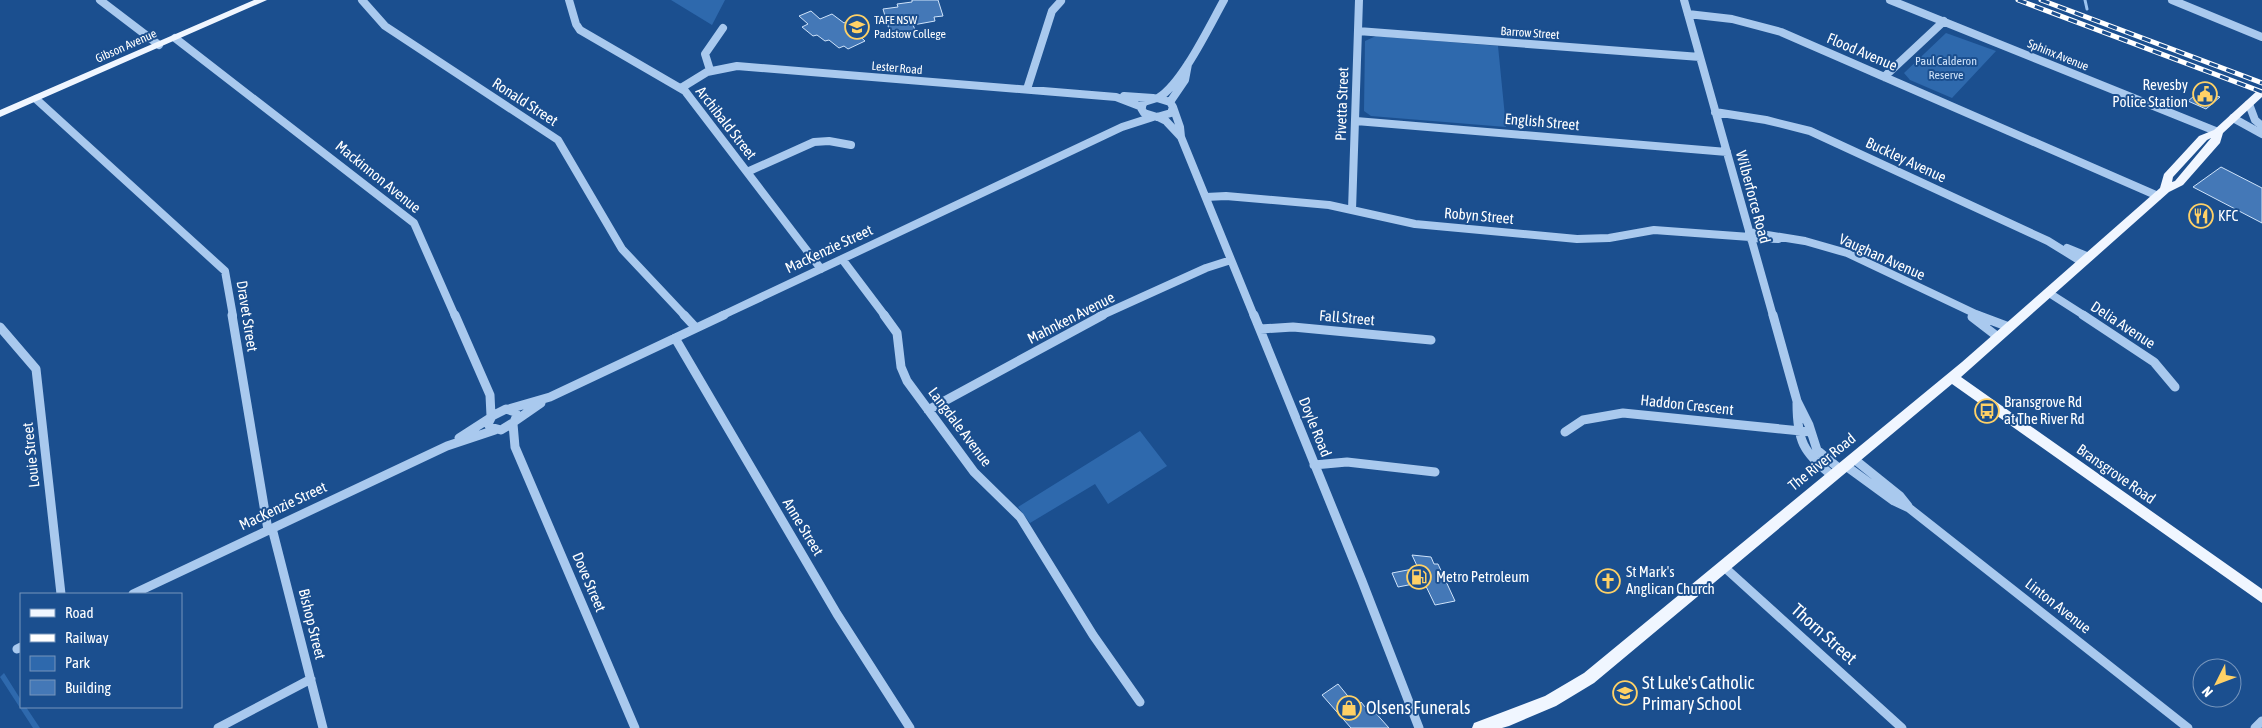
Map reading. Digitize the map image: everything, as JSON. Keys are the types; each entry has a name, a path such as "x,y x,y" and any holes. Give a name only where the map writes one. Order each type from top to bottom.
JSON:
{"main road":[{"name":"Gibson Avenue","path":"0,114 262,0"},
{"name":"The River Road","path":"1480,728 1546,705 1568,694 1952,377 2161,192 2179,184 2216,141 2218,132 2262,92"},
{"name":"Bransgrove Road","path":"1952,377 2262,597"}],"street":[{"path":"100,0 159,45"},
{"name":"Ronald Street","path":"362,0 385,26 558,140 622,249 696,328"},
{"name":"Archibald Street","path":"569,0 576,24 580,30 681,88 821,270"},
{"path":"1157,98 1165,94 1188,63 1224,0"},
{"name":"Pivetta Street","path":"1352,210 1359,0"},
{"name":"Wilberforce Road","path":"1684,0 1797,401 1819,453 1843,467"},
{"name":"Sphinx Avenue","path":"1890,0 2218,132"},
{"path":"2172,0 2262,37"},
{"path":"1028,89 1052,11 1061,1"},
{"name":"Flood Avenue","path":"1688,14 1732,19 1769,28 2161,192"},
{"path":"1884,76 1944,21"},
{"path":"710,70 705,54 723,28"},
{"name":"Barrow Street","path":"1358,31 1700,57"},
{"name":"Mackinnon Avenue","path":"175,38 414,222 490,395 490,417"},
{"path":"1172,104 1184,80 1188,63"},
{"name":"Lester Road","path":"681,88 698,74 725,66 743,66 1116,97 1157,98 1172,104"},
{"name":"Lester Road","path":"1116,97 1133,102 1142,108 1146,114 1155,117"},
{"name":"MacKenzie Street","path":"1122,127 1142,108 1146,101 1157,98"},
{"name":"Dravet Street","path":"36,99 225,271 270,529"},
{"name":"MacKenzie Street","path":"514,422 550,397 1122,127 1169,114 1172,104"},
{"name":"Doyle Road","path":"1172,104 1180,127 1181,137 1260,329 1419,728"},
{"path":"2249,104 2256,120 2262,127"},
{"name":"Buckley Avenue","path":"1716,114 1780,122 1810,132 2086,260"},
{"name":"Doyle Road","path":"1155,117 1166,121 1181,137"},
{"path":"2233,118 2262,127"},
{"path":"2233,118 2262,134"},
{"name":"English Street","path":"1356,120 1727,152"},
{"path":"747,172 814,142 829,141 851,145"},
{"name":"Robyn Street","path":"1206,196 1301,203 1352,210 1415,224 1577,239 1608,238 1654,230 1750,236"},
{"name":"Vaughan Avenue","path":"1750,236 1788,239 1850,254 1962,309 2009,327"},
{"name":"Langdale Avenue","path":"842,259 897,333 903,375 974,472 1020,517 1093,635 1140,702"},
{"name":"Mahnken Avenue","path":"928,410 1099,317 1206,268 1231,260"},
{"name":"Delia Avenue","path":"2049,293 2141,352 2154,362 2175,387"},
{"name":"Vaughan Avenue","path":"1962,309 1998,336"},
{"name":"Louie Street","path":"0,327 36,369 61,593"},
{"name":"Fall Street","path":"1260,329 1293,327 1431,340"},
{"name":"Anne Street","path":"674,338 832,606 910,728"},
{"name":"Mackinnon Avenue","path":"490,395 507,409"},
{"name":"MacKenzie Street","path":"507,409 550,397"},
{"name":"Wilberforce Road","path":"1797,401 1798,430 1806,454 1843,467"},
{"path":"507,409 515,412 514,422 506,428 496,430 488,424 490,417 498,411 507,409"},
{"name":"Haddon Crescent","path":"1565,432 1583,420 1623,412 1811,432"},
{"name":"MacKenzie Street","path":"446,446 490,417"},
{"name":"Dove Street","path":"514,422 515,447 635,728"},
{"name":"MacKenzie Street","path":"135,593 446,446 496,430"},
{"name":"Dove Street","path":"496,430 515,447"},
{"path":"1314,465 1347,462 1435,472"},
{"name":"Linton Avenue","path":"1843,467 1894,501 1909,508 2188,728"},
{"name":"Bishop Street","path":"270,529 323,728"},
{"name":"Thorn Street","path":"1723,566 1902,728"},
{"path":"218,728 311,679"},
{"path":"2255,728 2262,721"}],"green space":[{"path":"671,0 725,0 712,25"},
{"name":"Paul Calderon Reserve","path":"1946,33 1996,51 1952,98 1910,80 1904,73"},
{"path":"1376,36 1498,46 1506,127 1371,116 1364,111 1365,41"},
{"path":"1140,431 1167,466 1108,504 1095,484 1030,523 1018,507"},
{"path":"4,673 20,698 20,708 0,677"},
{"path":"20,708 27,708 40,728 33,728"}],"building":[{"path":"912,0 938,0 943,16 934,17 935,21 913,25 916,32 891,36 883,9 898,7 897,4 912,2"},
{"path":"811,11 820,19 832,14 844,23 848,21 856,28 852,29 865,41 848,49 844,46 839,48 829,40 825,41 817,35 813,36 802,27 808,24 799,16"},
{"path":"2204,88 2216,92 2213,95 2220,97 2206,109 2188,101"},
{"path":"2221,167 2262,188 2262,223 2193,187"},
{"name":"Metro Petroleum","path":"1412,555 1431,557 1434,564 1438,564 1455,601 1435,605 1424,582 1398,587 1392,573 1418,568"},
{"name":"Olsens Funerals","path":"1338,684 1356,706 1361,702 1369,712 1373,710 1389,728 1351,728 1322,695"}],"waterway":[{"path":"2085,0 2087,9"}],"railway":[{"path":"2018,0 2262,92"},
{"path":"2041,0 2262,83"}],"place":[{"name":"TAFE NSW Padstow College","path":"857,27"},
{"name":"Revesby Police Station","path":"2205,94"},
{"name":"KFC","path":"2201,216"},
{"name":"Bransgrove Rd at The River Rd","path":"1987,411"},
{"name":"Metro Petroleum","path":"1419,577"},
{"name":"St Mark's Anglican Church","path":"1608,581"},
{"name":"St Luke's Catholic Primary School","path":"1625,693"},
{"name":"Olsens Funerals","path":"1349,708"}]}
